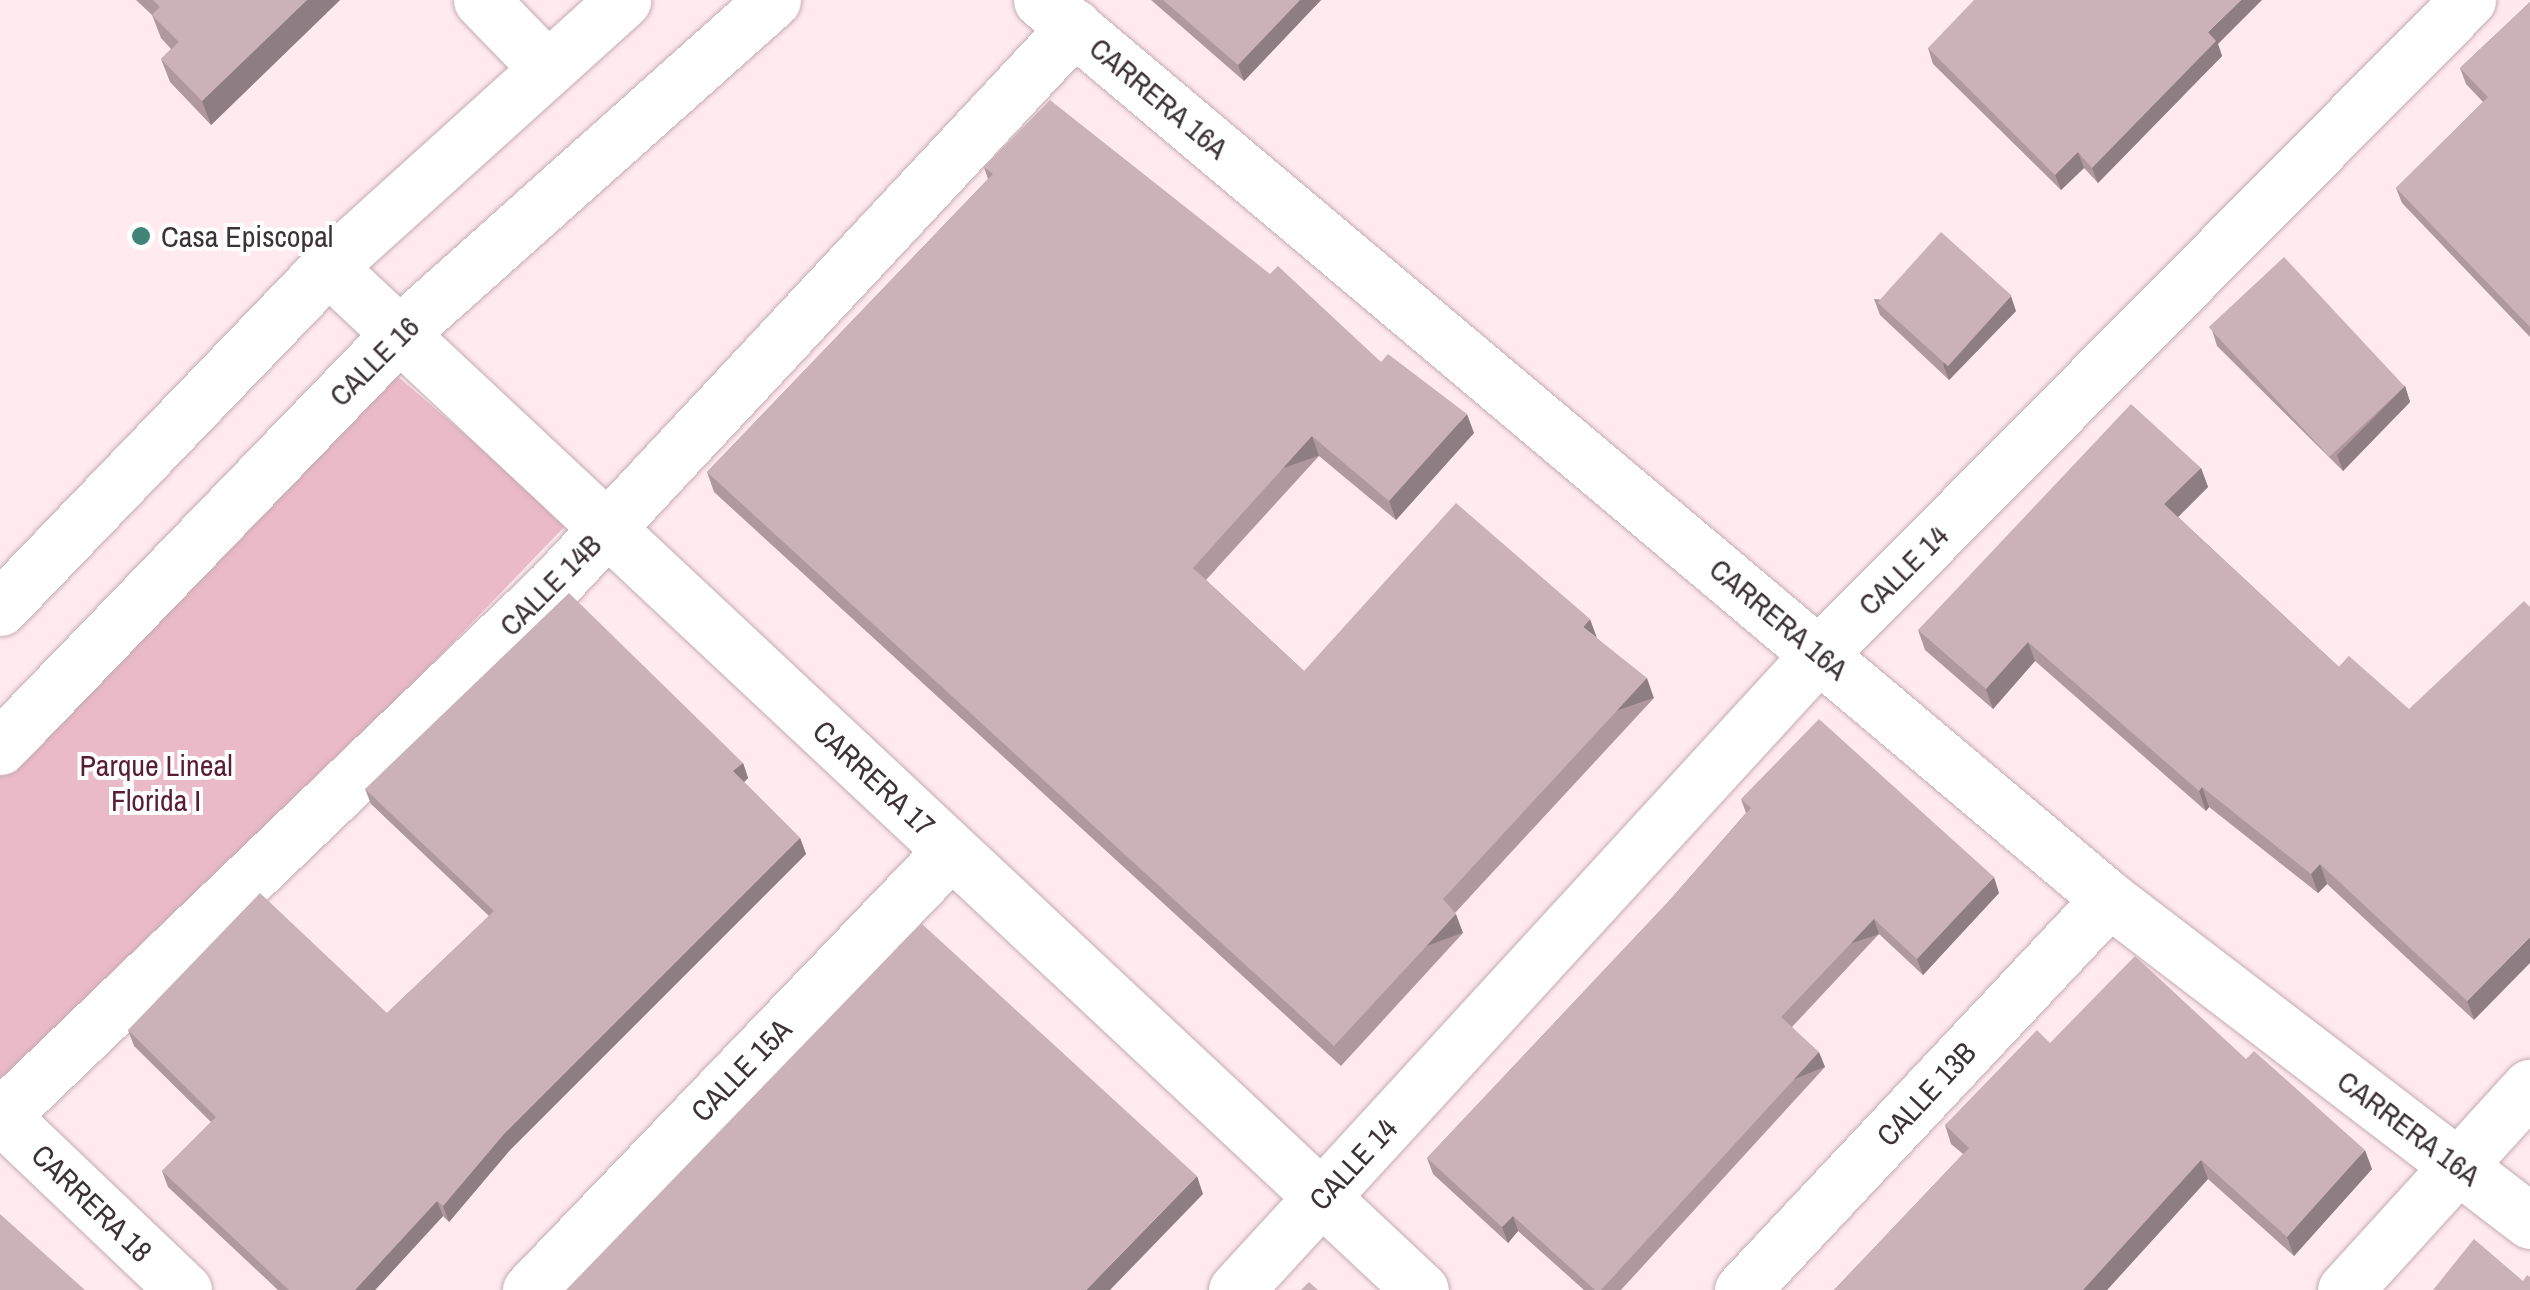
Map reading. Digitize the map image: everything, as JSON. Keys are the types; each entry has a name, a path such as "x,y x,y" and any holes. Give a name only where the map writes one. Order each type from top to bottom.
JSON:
{"main road":[{"path":"481,0 547,68"},
{"path":"0,608 328,266 623,0"},
{"name":"CALLE 16","path":"0,748 400,333 773,0"},
{"name":"CALLE 14","path":"1236,1290 1820,654 2468,0"},
{"name":"CARRERA 16A","path":"1058,14 2109,898 2530,1221"},
{"name":"CALLE 14B","path":"0,1116 606,528 1058,14"},
{"name":"CARRERA 17","path":"328,266 1421,1290"},
{"name":"CALLE 15A","path":"530,1290 952,851"},
{"name":"CALLE 13B","path":"1742,1290 2109,898"},
{"path":"2345,1290 2455,1163 2530,1087"},
{"name":"CARRERA 18","path":"0,1116 184,1290"}],"green space":[{"name":"Parque Lineal Florida I","path":"396,375 568,523 0,1112 0,774"}],"building":[{"path":"153,0 307,0 202,101 161,59 179,42 152,15 160,7"},
{"path":"1163,0 1300,0 1238,65"},
{"path":"1974,0 2241,0 2208,32 2216,41 2092,168 2078,152 2055,175 1928,48"},
{"path":"2530,2 2530,327 2396,188 2488,97 2460,68"},
{"path":"1050,100 1270,274 1278,266 1381,362 1388,354 1467,414 1389,501 1312,436 1193,568 1304,671 1456,503 1590,619 1583,627 1647,678 1443,899 1456,914 1334,1046 707,472 993,174 984,167"},
{"path":"1941,232 2012,296 1948,366 1877,303"},
{"path":"2284,257 2405,386 2329,457 2209,327"},
{"path":"2131,404 2201,468 2164,504 2339,667 2349,656 2409,709 2524,601 2530,607 2530,937 2467,1001 2320,864 2311,874 2202,787 2199,791 2028,642 1986,689 1918,630"},
{"path":"569,593 743,763 733,771 800,838 504,1134 443,1206 437,1201 355,1290 289,1290 162,1171 216,1117 128,1030 260,893 387,1013 494,911 365,789"},
{"path":"1819,719 1994,877 1917,959 1874,919 1781,1017 1819,1052 1601,1290 1595,1290 1513,1216 1502,1227 1427,1158 1668,902 1751,808 1741,799"},
{"path":"921,923 1197,1176 1086,1290 566,1290"},
{"path":"2135,956 2246,1059 2254,1051 2365,1150 2287,1237 2201,1160 2083,1290 1834,1290 1969,1148 1945,1125 2037,1030 2050,1043"},
{"path":"0,1214 85,1290 0,1290"},
{"path":"2474,1239 2523,1281 2527,1275 2530,1277 2530,1290 2433,1290"},
{"path":"1309,1282 1318,1290 1301,1290"}],"place":[{"name":"Casa Episcopal","path":"141,236"}]}
